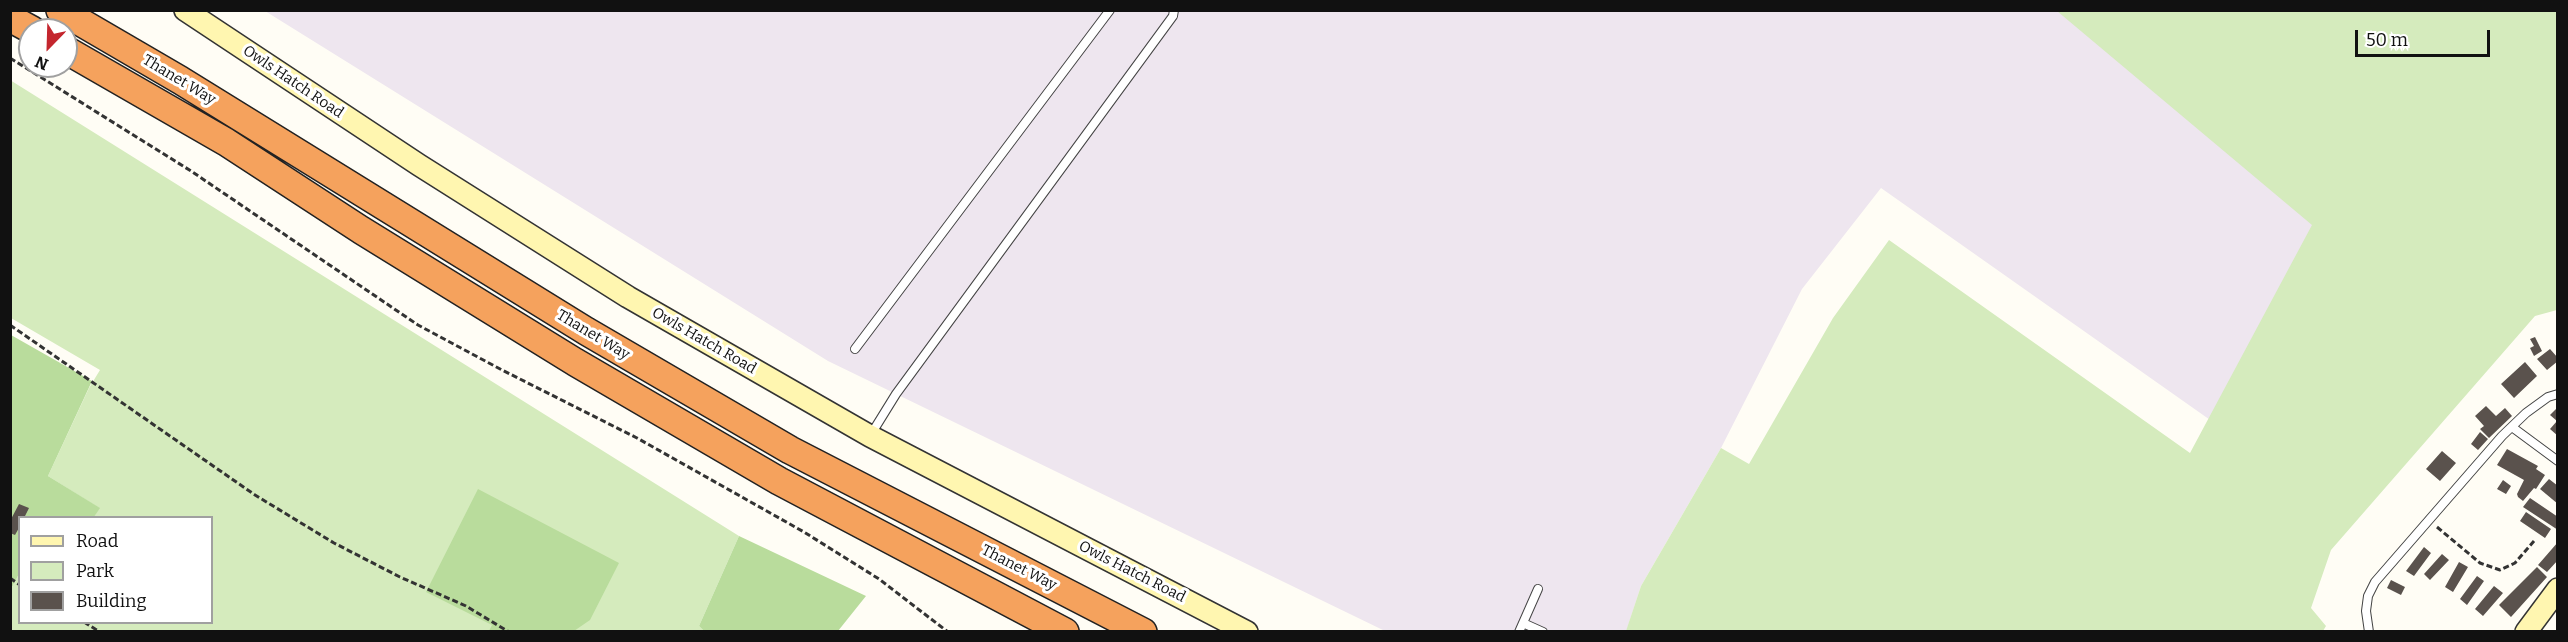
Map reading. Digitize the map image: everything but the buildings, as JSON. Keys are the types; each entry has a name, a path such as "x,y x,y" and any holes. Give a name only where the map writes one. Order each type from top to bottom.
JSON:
{"highway":[{"name":"Thanet Way","path":"60,10 180,80 586,331 790,450 1143,632"},
{"name":"Thanet Way","path":"78,57 226,142 360,230 626,392 779,481 1065,632"}],"street":[{"name":"Owls Hatch Road","path":"185,10 418,165 628,297 870,436 1247,632"},
{"path":"2526,632 2558,589"}],"lane":[{"path":"855,349 1110,10"},
{"path":"870,436 896,394 1173,16 1174,10"},
{"path":"2369,632 2366,611 2368,596 2375,582 2512,427 2548,397 2558,394"},
{"path":"2512,427 2558,461"},
{"path":"1519,632 1538,589"},
{"path":"1523,623 1543,632"}],"path":[{"path":"10,58 191,171 418,325 638,438 804,532 879,579 948,632"},
{"path":"10,325 186,448 304,525 400,577 466,606 508,632"},
{"path":"2429,520 2480,563 2490,568 2500,570 2515,563 2534,541"}],"shaded area":[{"path":"265,11 2423,11 2213,422 1881,188 1802,289 1721,448 1641,586 1626,632 1385,631 828,361"}],"green space":[{"path":"2057,11 2557,11 2557,310 2535,316 2331,550 2311,608 2326,626 2323,631 1626,631 1641,586 1721,448 1749,464 1833,318 1889,240 2190,453 2312,225"},
{"path":"10,80 739,536 699,626 704,631 11,631 11,589 18,576 18,624 213,624 213,516 95,516 99,508 48,476 89,388 100,370 11,318"},
{"path":"11,335 92,381 48,476 100,508 95,516 18,516 18,576 11,589"},
{"path":"478,489 619,563 590,620 574,631 489,631 492,625 426,592"},
{"path":"739,536 866,596 838,631 704,631 699,626"}]}
